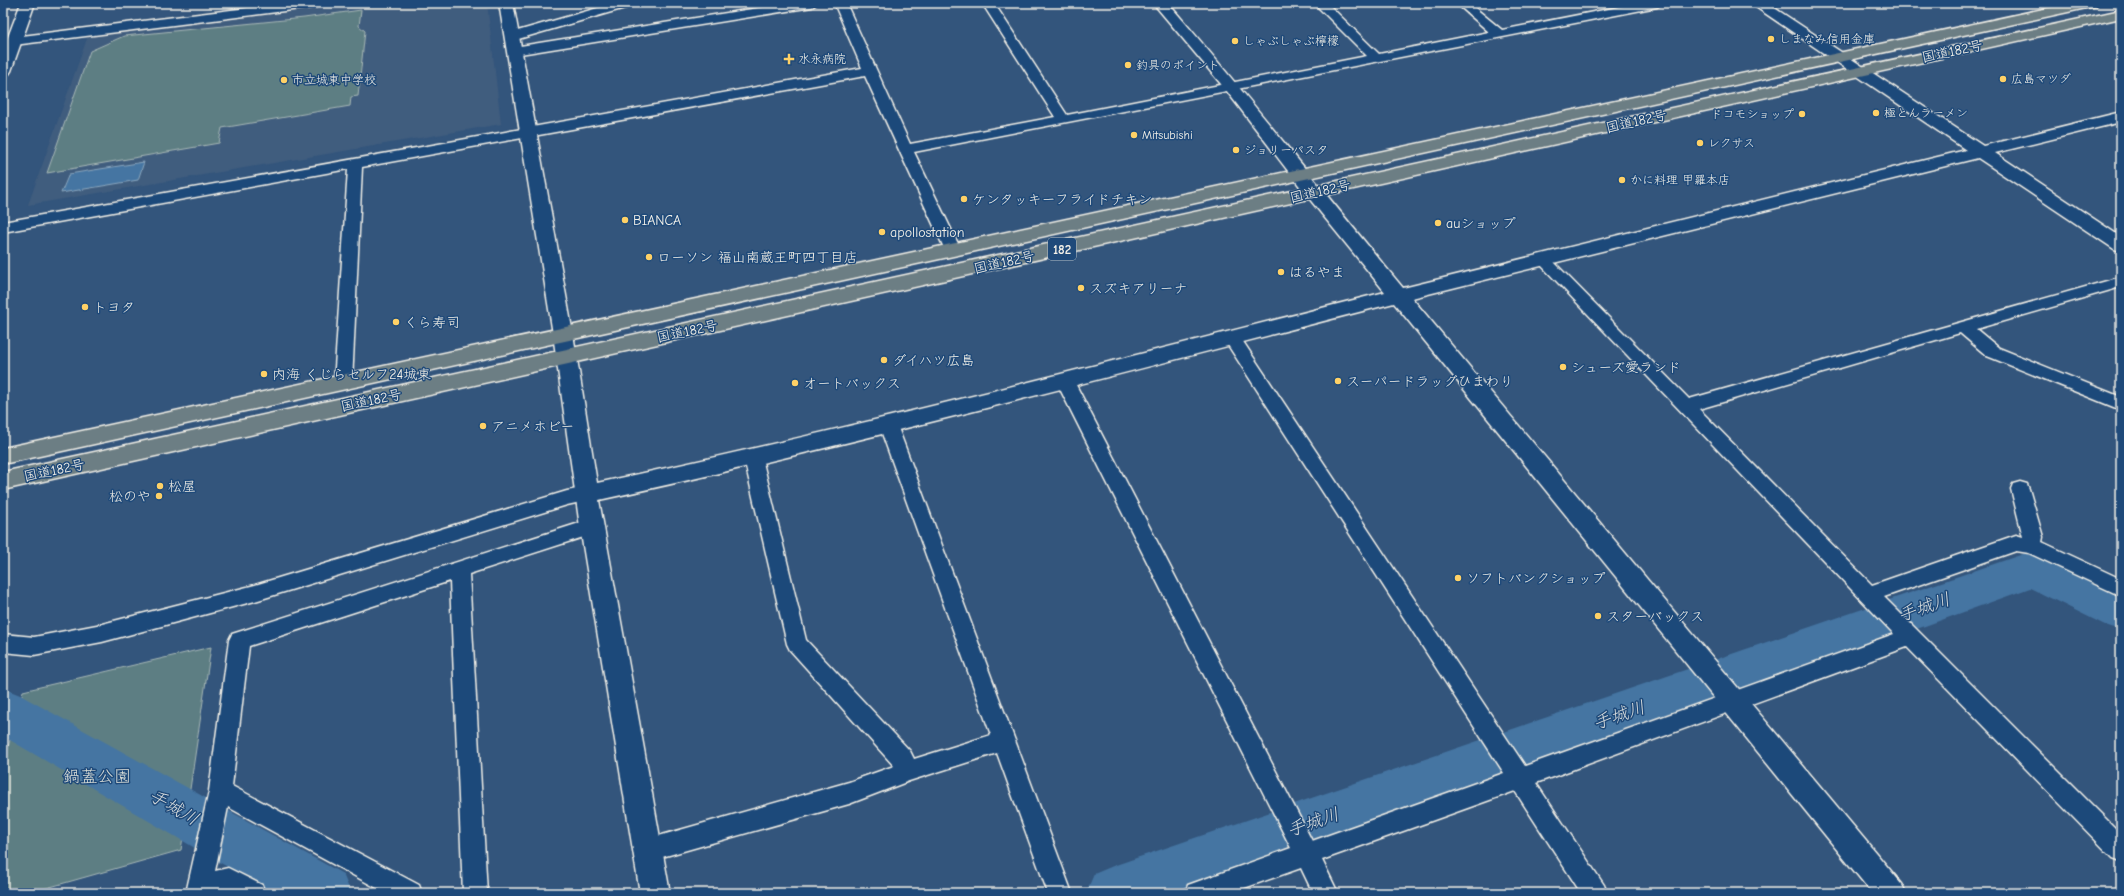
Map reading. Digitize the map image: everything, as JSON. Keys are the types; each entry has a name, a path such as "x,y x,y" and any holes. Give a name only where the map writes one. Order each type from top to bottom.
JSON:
{"highway":[{"name":"国道182号","path":"3,456 2091,3"},
{"name":"国道182号","path":"3,482 2121,14"}],"street":[{"path":"3,71 28,3"},
{"path":"206,18 208,3"},
{"path":"14,41 316,3"},
{"path":"506,3 563,334 592,527 655,893"},
{"path":"512,44 628,3"},
{"path":"512,44 812,3"},
{"path":"840,3 869,71 907,149 953,250"},
{"path":"988,3 1063,120"},
{"path":"1160,3 1232,87 1314,193 1891,893"},
{"path":"1320,3 1376,58"},
{"path":"1462,3 1499,34"},
{"path":"1604,3 1615,11"},
{"path":"907,149 1063,120 1657,3"},
{"path":"1757,3 2121,245"},
{"path":"3,227 869,71"},
{"path":"3,643 34,646 102,633 255,593 567,498 753,458 888,425 1399,295 1545,261 2121,117"},
{"path":"343,383 355,164"},
{"path":"1545,261 1906,633 2121,850"},
{"path":"1686,406 2121,282"},
{"path":"1963,327 1993,352 2121,404"},
{"path":"1232,338 1595,893"},
{"path":"1065,381 1326,893"},
{"path":"888,425 1059,890"},
{"path":"753,458 797,644 902,758 909,771"},
{"path":"2020,489 2033,537 2032,546"},
{"path":"198,890 218,797 239,640 592,527"},
{"path":"1872,598 2016,543 2032,546 2121,588"},
{"path":"459,569 475,893"},
{"path":"1197,893 1303,849 1731,698 1906,633"},
{"path":"648,850 849,793 909,771 1004,741"},
{"path":"218,797 410,893"},
{"path":"198,890 228,880 253,893"}],"shaded area":[{"name":"市立城東中学校","path":"348,3 487,3 501,124 28,205 88,36"},
{"path":"144,162 138,180 61,193 69,174"}],"green space":[{"path":"361,10 359,26 365,31 358,96 351,97 350,106 222,128 219,143 47,173 90,51 124,36 304,18"},
{"name":"鍋蓋公園","path":"211,647 181,850 29,893 3,893 3,766 23,691"}],"waterway":[{"name":"手城川","path":"1113,893 2032,569 2121,611"},
{"name":"手城川","path":"3,710 324,893"}],"place":[{"name":"しまなみ信用金庫","path":"1771,39"},
{"name":"しゃぶしゃぶ檸檬","path":"1235,41"},
{"name":"水永病院","path":"789,59"},
{"name":"釣具のポイント","path":"1128,65"},
{"name":"広島マツダ","path":"2003,79"},
{"name":"市立城東中学校","path":"284,80"},
{"name":"極とんラーメン","path":"1876,113"},
{"name":"ドコモショップ","path":"1802,114"},
{"name":"Mitsubishi","path":"1134,135"},
{"name":"レクサス","path":"1700,143"},
{"name":"ジョリーパスタ","path":"1236,150"},
{"name":"かに料理 甲羅本店","path":"1622,180"},
{"name":"ケンタッキーフライドチキン","path":"964,199"},
{"name":"BIANCA","path":"625,220"},
{"name":"auショップ","path":"1438,223"},
{"name":"apollostation","path":"882,232"},
{"name":"ローソン 福山南蔵王町四丁目店","path":"649,257"},
{"name":"はるやま","path":"1281,272"},
{"name":"スズキアリーナ","path":"1081,288"},
{"name":"トヨタ","path":"85,307"},
{"name":"くら寿司","path":"396,322"},
{"name":"ダイハツ広島","path":"884,360"},
{"name":"シューズ愛ランド","path":"1563,367"},
{"name":"内海 くじらセルフ24城東","path":"264,374"},
{"name":"スーパードラッグひまわり","path":"1338,381"},
{"name":"オートバックス","path":"795,383"},
{"name":"アニメホビー","path":"483,426"},
{"name":"松屋","path":"160,486"},
{"name":"松のや","path":"159,496"},
{"name":"ソフトバンクショップ","path":"1458,578"},
{"name":"スターバックス","path":"1598,616"}]}
